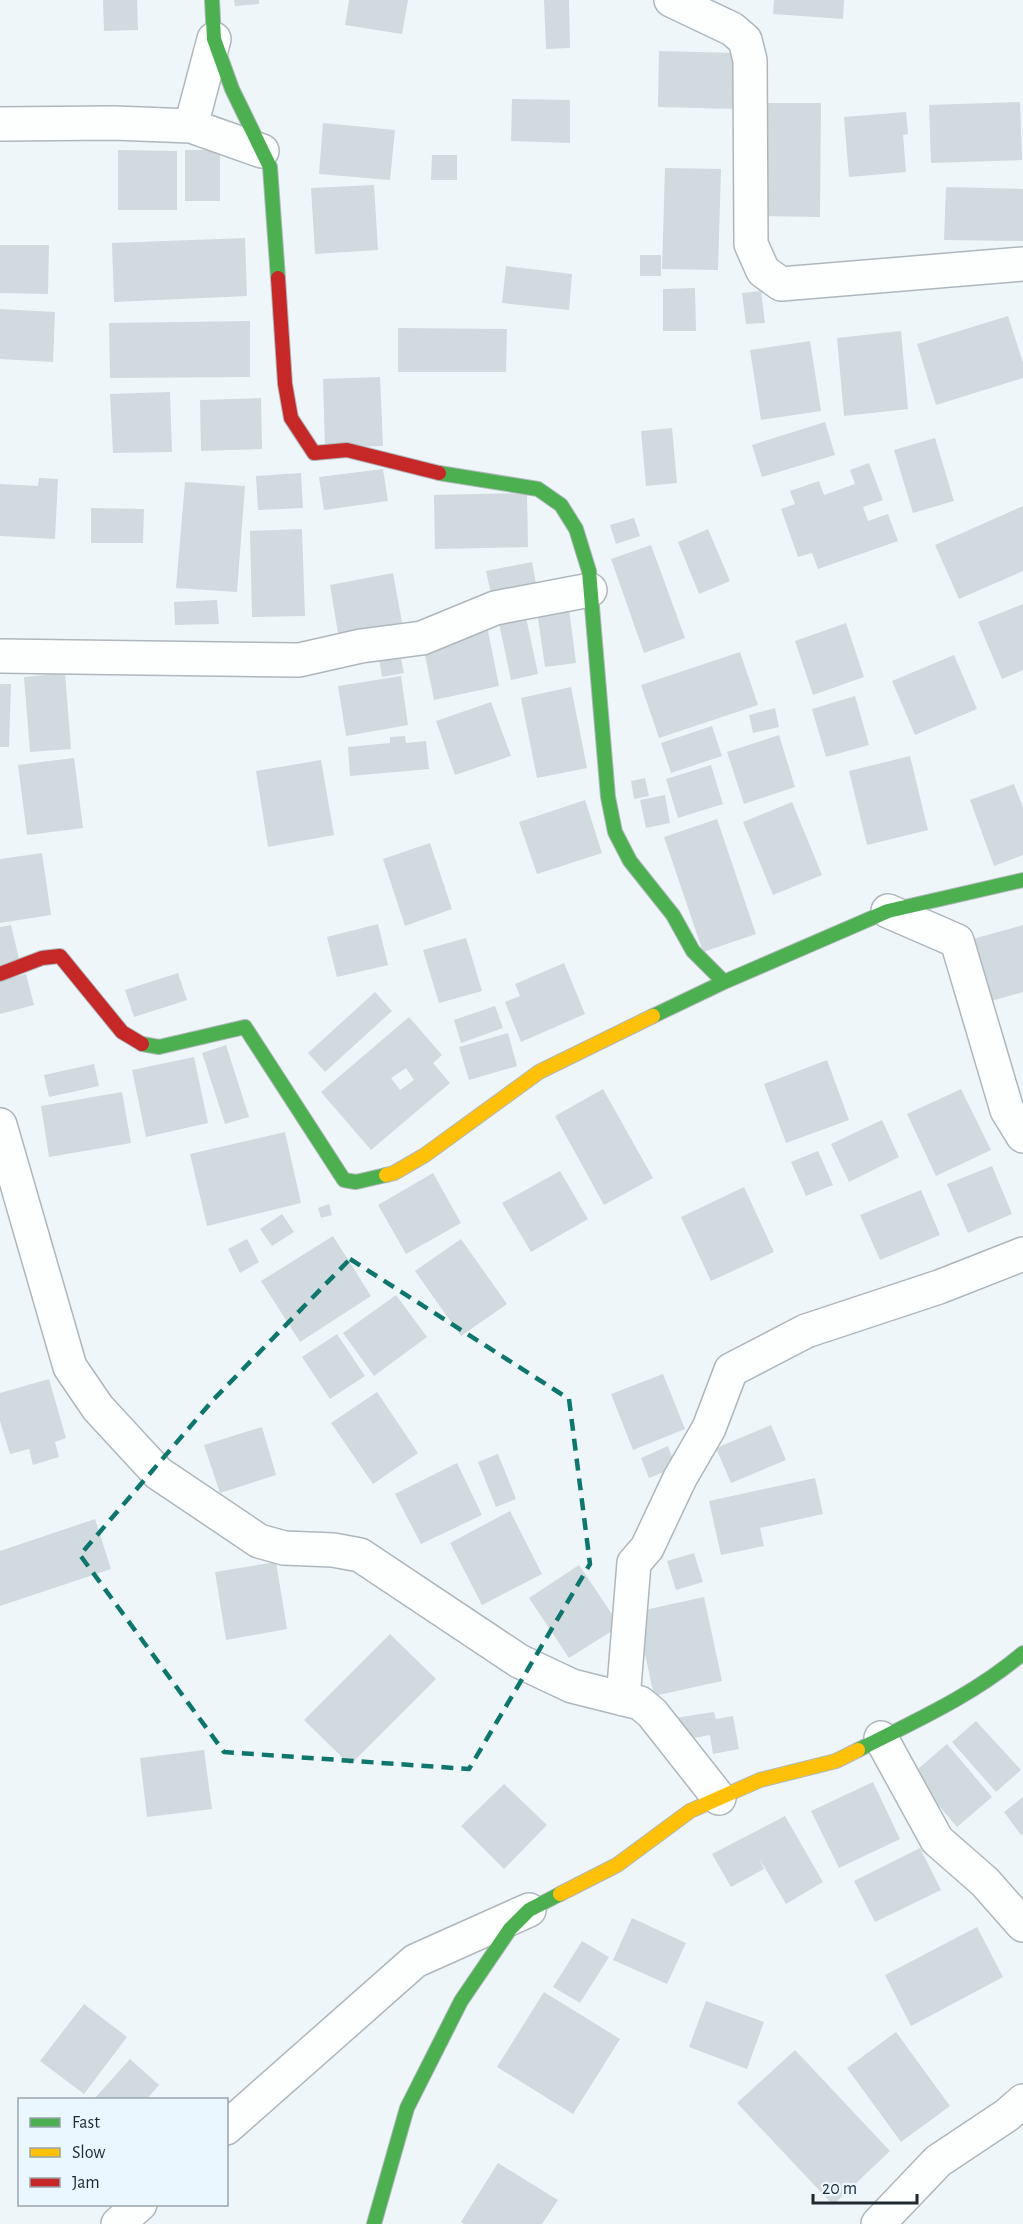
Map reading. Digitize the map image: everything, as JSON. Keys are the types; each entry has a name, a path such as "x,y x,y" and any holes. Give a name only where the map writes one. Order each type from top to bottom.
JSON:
{"street":[{"path":"212,0 214,39 232,89 270,166 285,384 291,418 314,453 347,450 447,476 538,489 561,505 576,529 589,570 608,797 615,832 630,861 673,915 693,951 724,982"},
{"path":"671,0 732,29 745,40 750,60 751,244 763,271 781,284 1023,264"},
{"path":"191,126 214,39"},
{"path":"0,124 114,123 191,126 262,150"},
{"path":"0,656 299,660 361,646 422,638 495,608 590,590"},
{"path":"0,974 42,958 60,956 122,1032 141,1044 159,1047 245,1028 337,1172 344,1180 356,1182 394,1173 425,1155 539,1072 724,982 888,911 1023,880"},
{"path":"888,911 957,941 1007,1110 1023,1136"},
{"path":"0,1125 70,1367 98,1408 158,1473 259,1541 284,1548 333,1550 360,1555 519,1660 572,1686 640,1703 652,1713 719,1798"},
{"path":"623,1699 634,1563 647,1548 680,1478 710,1428 731,1370 806,1331 939,1287 1023,1254"},
{"path":"228,2126 416,1961 529,1910 617,1865 690,1811 760,1780 836,1761 948,1705 996,1676 1023,1653"},
{"path":"880,1738 937,1840 985,1882 1023,1924"},
{"path":"374,2224 407,2108 461,2001 510,1929 529,1910"},
{"path":"878,2224 938,2161 1007,2115 1023,2101"},
{"path":"118,2224 139,2206"}],"highlighted area":[{"path":"350,1259 569,1399 590,1564 469,1769 224,1752 80,1555 213,1400"}],"building":[{"path":"103,0 137,0 138,30 104,31"},
{"path":"234,0 259,0 259,4 235,6"},
{"path":"349,0 408,0 402,34 345,25"},
{"path":"544,0 569,0 570,48 546,49"},
{"path":"774,0 844,0 843,19 773,14"},
{"path":"659,51 736,53 735,109 658,107"},
{"path":"512,99 570,100 570,143 511,141"},
{"path":"1020,102 1022,160 931,163 929,105"},
{"path":"759,103 821,103 820,217 758,216"},
{"path":"906,112 908,134 903,135 906,172 849,177 844,117"},
{"path":"323,123 395,130 390,180 319,174"},
{"path":"118,150 177,151 177,210 118,210"},
{"path":"185,150 220,150 220,201 185,201"},
{"path":"432,155 457,155 457,180 431,180"},
{"path":"665,168 721,169 718,270 662,269"},
{"path":"374,185 378,250 315,254 311,188"},
{"path":"946,187 1023,189 1023,241 944,240"},
{"path":"245,238 247,296 114,302 112,243"},
{"path":"0,245 49,245 48,294 0,293"},
{"path":"640,255 661,255 661,276 640,276"},
{"path":"506,266 572,274 569,310 502,303"},
{"path":"695,288 696,331 663,331 663,289"},
{"path":"761,291 765,323 746,324 742,293"},
{"path":"0,309 55,312 53,362 0,359"},
{"path":"1008,316 1023,363 1023,378 936,405 917,344"},
{"path":"250,321 250,377 110,378 109,323"},
{"path":"398,328 507,329 506,372 398,372"},
{"path":"901,331 908,409 844,416 837,338"},
{"path":"810,341 821,411 761,420 750,350"},
{"path":"380,377 383,446 325,448 323,379"},
{"path":"170,392 172,452 113,453 110,394"},
{"path":"261,398 262,449 201,451 200,400"},
{"path":"825,422 835,455 762,477 752,445"},
{"path":"672,428 677,483 646,486 641,431"},
{"path":"935,438 954,501 913,513 894,450"},
{"path":"869,463 883,500 863,507 868,521 888,514 898,541 818,569 812,553 798,557 781,509 795,504 790,491 819,481 824,495 855,484 850,470"},
{"path":"383,469 388,501 324,510 319,477"},
{"path":"301,473 303,508 258,510 256,476"},
{"path":"39,478 58,479 55,539 0,536 0,484 38,486"},
{"path":"185,482 245,486 237,592 176,588"},
{"path":"527,493 528,547 435,549 434,495"},
{"path":"1023,506 1023,571 959,599 935,545"},
{"path":"91,508 144,509 143,543 91,543"},
{"path":"634,518 640,536 616,544 610,525"},
{"path":"302,529 305,616 252,617 250,531"},
{"path":"708,529 730,581 699,594 678,542"},
{"path":"651,545 685,638 644,653 611,559"},
{"path":"532,562 536,584 491,594 486,571"},
{"path":"393,573 403,628 339,639 330,585"},
{"path":"217,600 219,624 175,625 174,602"},
{"path":"568,601 576,663 545,667 536,605"},
{"path":"1023,604 1023,670 1002,679 978,622"},
{"path":"526,617 538,674 511,680 499,623"},
{"path":"846,623 864,677 813,695 795,641"},
{"path":"488,631 499,686 434,700 423,645"},
{"path":"740,652 758,705 659,738 641,685"},
{"path":"400,654 404,673 382,677 379,658"},
{"path":"954,655 977,709 915,735 892,681"},
{"path":"65,673 71,749 30,752 24,677"},
{"path":"401,676 408,725 346,736 338,686"},
{"path":"0,684 11,684 9,747 0,747"},
{"path":"571,687 587,768 537,778 521,698"},
{"path":"855,696 869,745 826,757 812,709"},
{"path":"491,702 511,756 455,775 436,721"},
{"path":"775,708 779,727 753,733 749,715"},
{"path":"712,726 722,756 671,773 661,743"},
{"path":"779,735 795,787 744,804 727,752"},
{"path":"405,736 406,743 426,741 429,769 350,776 348,747 390,743 390,737"},
{"path":"910,756 928,830 867,845 849,771"},
{"path":"74,758 83,828 27,835 18,765"},
{"path":"321,760 334,835 268,847 256,771"},
{"path":"711,765 723,804 678,818 666,779"},
{"path":"645,778 649,796 634,799 631,781"},
{"path":"1014,784 1023,808 1023,855 994,866 970,800"},
{"path":"665,795 670,823 646,828 640,800"},
{"path":"585,800 602,853 537,874 519,822"},
{"path":"792,802 822,875 773,895 743,822"},
{"path":"717,819 756,934 703,952 664,837"},
{"path":"430,843 452,909 405,926 383,859"},
{"path":"42,853 51,915 0,923 0,859"},
{"path":"378,924 388,965 337,977 327,937"},
{"path":"11,925 20,963 0,967 0,927"},
{"path":"1023,925 1023,992 991,1001 973,939"},
{"path":"466,938 482,991 439,1003 423,950"},
{"path":"564,963 585,1014 521,1042 505,1002 520,996 515,984"},
{"path":"178,973 187,1000 134,1017 125,990"},
{"path":"26,974 34,1005 0,1014 0,981"},
{"path":"375,992 392,1011 325,1072 308,1053"},
{"path":"495,1006 503,1028 461,1043 454,1020"},
{"path":"409,1017 442,1055 433,1063 450,1083 371,1150 321,1092","holes":["406,1068 414,1080 400,1090 391,1078"]},
{"path":"508,1033 517,1066 469,1080 459,1047"},
{"path":"226,1045 249,1117 225,1124 202,1053"},
{"path":"194,1057 208,1123 146,1137 132,1070"},
{"path":"827,1060 849,1120 786,1143 764,1084"},
{"path":"94,1064 99,1086 49,1097 44,1075"},
{"path":"603,1089 653,1178 604,1205 555,1116"},
{"path":"961,1089 991,1150 936,1176 907,1114"},
{"path":"122,1092 131,1143 49,1157 41,1106"},
{"path":"882,1120 899,1157 849,1182 831,1144"},
{"path":"285,1132 301,1203 207,1226 190,1154"},
{"path":"818,1151 833,1185 806,1196 791,1162"},
{"path":"992,1166 1012,1214 968,1233 947,1184"},
{"path":"560,1171 588,1219 531,1252 502,1203"},
{"path":"433,1173 461,1223 406,1254 378,1205"},
{"path":"744,1187 774,1252 711,1281 681,1217"},
{"path":"921,1190 940,1235 880,1260 860,1215"},
{"path":"329,1204 332,1215 321,1218 318,1208"},
{"path":"282,1214 294,1232 272,1246 260,1229"},
{"path":"333,1236 371,1296 300,1342 261,1281"},
{"path":"247,1239 259,1262 240,1273 228,1249"},
{"path":"461,1239 507,1304 461,1336 415,1271"},
{"path":"396,1295 427,1337 374,1376 343,1333"},
{"path":"337,1334 365,1376 330,1399 302,1357"},
{"path":"663,1374 685,1429 633,1450 611,1394"},
{"path":"49,1379 66,1438 55,1442 59,1457 33,1465 29,1449 10,1454 0,1421 0,1393"},
{"path":"377,1392 418,1453 373,1484 331,1423"},
{"path":"771,1425 786,1460 731,1483 716,1448"},
{"path":"262,1427 276,1475 220,1493 204,1445"},
{"path":"668,1446 676,1467 649,1478 641,1458"},
{"path":"498,1454 516,1499 496,1507 478,1462"},
{"path":"457,1463 482,1515 421,1544 395,1494"},
{"path":"815,1478 823,1514 760,1528 764,1546 721,1555 709,1501"},
{"path":"510,1511 542,1574 482,1605 450,1543"},
{"path":"95,1519 111,1569 0,1606 0,1551"},
{"path":"694,1553 703,1582 676,1590 667,1561"},
{"path":"276,1562 287,1629 226,1640 215,1572"},
{"path":"579,1565 620,1626 569,1658 529,1598"},
{"path":"704,1597 722,1681 654,1696 636,1612"},
{"path":"390,1634 436,1679 350,1765 304,1720"},
{"path":"714,1712 716,1719 733,1716 739,1749 713,1754 710,1735 678,1741 674,1718"},
{"path":"976,1721 1021,1770 996,1792 952,1742"},
{"path":"947,1744 992,1797 957,1827 912,1774"},
{"path":"204,1750 212,1809 147,1817 140,1758"},
{"path":"873,1782 900,1839 839,1868 811,1811"},
{"path":"504,1784 547,1825 504,1869 461,1826"},
{"path":"1023,1797 1023,1834 1021,1835 1004,1812"},
{"path":"785,1816 823,1882 786,1904 759,1858 764,1869 731,1887 712,1854"},
{"path":"920,1848 941,1890 875,1922 854,1881"},
{"path":"632,1918 686,1943 667,1984 613,1960"},
{"path":"977,1927 1003,1977 911,2026 885,1975"},
{"path":"582,1941 609,1957 580,2003 553,1987"},
{"path":"544,1992 620,2039 573,2114 497,2067"},
{"path":"706,2001 764,2022 747,2069 689,2047"},
{"path":"84,2004 127,2037 84,2094 40,2061"},
{"path":"896,2032 950,2106 901,2142 847,2068"},
{"path":"795,2050 890,2151 833,2205 737,2103"},
{"path":"130,2059 159,2085 148,2098 95,2098"},
{"path":"498,2163 558,2200 542,2224 464,2224 461,2222"}],"traffic: fast":[{"path":"212,0 214,39 232,89 270,167 278,278"},
{"path":"439,473 538,489 561,505 576,529 589,571 608,797 615,832 630,861 673,915 693,951 724,982"},
{"path":"653,1016 724,982 888,911 1023,880"},
{"path":"142,1044 159,1047 245,1027 344,1180 356,1182 386,1175"},
{"path":"858,1750 964,1695 1023,1653"},
{"path":"374,2224 407,2108 461,2001 510,1929 529,1910 560,1894"}],"traffic: slow":[{"path":"386,1175 394,1173 425,1155 539,1072 653,1016"},
{"path":"560,1894 617,1865 690,1811 760,1780 836,1761 858,1750"}],"traffic: jam":[{"path":"278,278 285,384 291,418 314,453 347,450 439,473"},
{"path":"0,974 42,958 60,956 122,1032 142,1044"}]}
